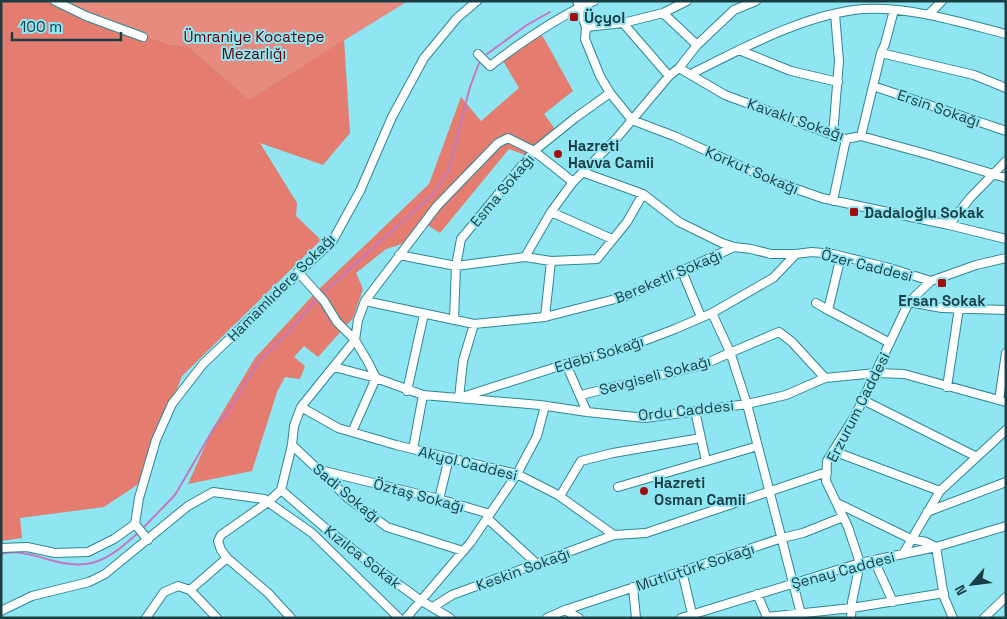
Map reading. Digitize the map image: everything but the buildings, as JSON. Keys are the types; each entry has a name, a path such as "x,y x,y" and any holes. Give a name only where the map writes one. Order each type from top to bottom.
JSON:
{"street":[{"path":"56,1 86,16 143,37"},
{"name":"Hamamlıdere Sokağı","path":"141,531 139,498 156,440 172,404 203,364 333,240 360,191 392,118 424,58 457,18 478,1"},
{"path":"478,54 490,66 578,4 594,1"},
{"path":"586,28 623,23 663,13 687,1"},
{"path":"525,257 551,212 582,172 616,139 697,45 734,10 756,1"},
{"path":"929,14 942,1"},
{"name":"Korkut Sokağı","path":"578,4 586,28 586,39 600,76 610,93 632,120 674,136 772,180 833,201 950,225 1006,239"},
{"path":"691,74 757,41 834,14 863,10 894,10 929,14 1006,34"},
{"path":"861,136 880,53 885,44 894,10"},
{"path":"663,13 697,45"},
{"path":"833,135 839,61 834,14"},
{"path":"623,23 669,76"},
{"path":"739,50 791,71 838,82"},
{"path":"880,53 974,75 1006,88"},
{"name":"Kavaklı Sokağı","path":"679,68 725,95 833,135 846,139 861,136 930,154 1006,178"},
{"name":"Ersin Sokağı","path":"873,86 1006,131"},
{"name":"Esma Sokağı","path":"454,320 456,266 461,239 534,151 610,93"},
{"path":"291,618 268,593 226,558 218,541 222,535 268,502 281,490 292,445 294,426 301,407 355,340 358,320 365,301 437,206 498,143 508,138 534,151 573,182"},
{"path":"833,201 846,139"},
{"path":"950,225 970,198 1006,161"},
{"name":"Özer Caddesi","path":"582,172 643,194 679,222 722,244 734,248 751,249 771,254 812,252 842,256 931,281"},
{"path":"399,255 456,266 525,257 551,261 597,259 627,222 643,194"},
{"path":"551,212 612,239"},
{"name":"Bereketli Sokağı","path":"365,301 474,324 545,316 627,296 734,248"},
{"name":"Edebi Sokağı","path":"459,398 566,364 625,348 712,313 773,278 796,254"},
{"path":"828,310 842,256"},
{"name":"Erzurum Caddesi","path":"860,563 843,517 826,481 827,461 863,400 909,302 931,281 976,265 1006,258"},
{"path":"545,316 551,261"},
{"path":"682,271 701,317"},
{"path":"298,272 322,299 337,322 355,340 376,378 352,432"},
{"path":"909,302 942,308 1006,310"},
{"path":"816,303 890,343"},
{"path":"947,387 959,308"},
{"path":"712,313 730,352 747,404 801,614"},
{"path":"407,391 424,314"},
{"path":"459,398 463,361 474,324"},
{"name":"Sevgiseli Sokağı","path":"581,395 703,365 779,332 792,342 825,378"},
{"path":"1002,401 1006,353"},
{"path":"566,364 587,412"},
{"name":"Ordu Caddesi","path":"334,367 376,378 407,391 423,395 545,406 645,418 747,404 786,395 825,378 876,374 904,374 1002,401"},
{"path":"413,449 423,395"},
{"path":"863,400 976,456"},
{"path":"406,618 464,550 517,474 537,436 545,406"},
{"name":"Akyol Caddesi","path":"301,407 338,428 413,449 517,474 560,496 614,535"},
{"path":"695,411 706,461"},
{"path":"903,554 940,491 1006,430"},
{"path":"560,496 581,461 613,453 701,438"},
{"name":"Sadi Sokağı","path":"292,445 349,499 386,527 464,550"},
{"path":"618,487 758,446"},
{"path":"833,452 940,491"},
{"path":"439,499 449,458"},
{"name":"Öztaş Sokağı","path":"318,469 439,499 488,516"},
{"path":"614,535 646,533 827,472"},
{"path":"927,512 1006,482"},
{"name":"Kızılca Sokak","path":"281,490 330,532 420,600 450,618"},
{"path":"1,548 27,547 55,553 88,552 114,539 141,531 213,492 264,499 312,533 399,618"},
{"path":"836,503 911,539 926,542 936,547 944,593 952,618"},
{"path":"488,516 536,564"},
{"name":"Mutlutürk Sokağı","path":"547,618 565,610 682,571 782,538 803,533 843,517"},
{"name":"Şenay Caddesi","path":"681,618 860,563 936,547 1006,526"},
{"path":"1,611 32,596 89,582 105,574 141,531"},
{"name":"Keskin Sokağı","path":"433,607 452,595 614,535"},
{"path":"190,590 226,558"},
{"path":"874,560 893,602"},
{"path":"851,618 860,563"},
{"path":"682,571 692,614"},
{"path":"146,618 164,592 178,586 190,590 217,618"},
{"path":"633,588 636,618"},
{"path":"758,594 767,617 852,608 944,593"},
{"path":"984,618 1006,597"},
{"path":"565,610 579,618"}],"green space":[{"name":"Ümraniye Kocatepe Mezarlığı","path":"68,1 408,1 249,99 188,46 168,44 71,8"}],"shaded area":[{"path":"1,1 53,1 168,44 188,46 249,99 344,40 350,133 323,165 260,143 297,203 296,216 321,240 182,376 140,483 104,507 20,518 22,538 1,541"},
{"path":"539,31 573,91 544,114 555,129 525,155 509,149 440,233 427,225 405,243 386,249 356,273 363,289 353,318 318,357 304,346 294,357 305,366 300,379 285,377 277,392 252,471 188,484 213,428 255,358 316,292 429,184 461,97 481,121 519,88 503,61"}],"waterway":[{"path":"487,54 527,25 550,12"},
{"path":"322,294 433,194 448,172 470,87 479,63"},
{"path":"142,529 175,495 214,428 227,413 260,360 288,333 318,297"},
{"path":"1,554 20,553 56,562 82,564 94,562 115,552 139,532"}],"place":[{"name":"Üçyol","path":"574,17"},
{"name":"Hazreti Havva Camii","path":"558,154"},
{"name":"Dadaloğlu Sokak","path":"854,212"},
{"name":"Ersan Sokak","path":"942,283"},
{"name":"Hazreti Osman Camii","path":"644,491"}]}
